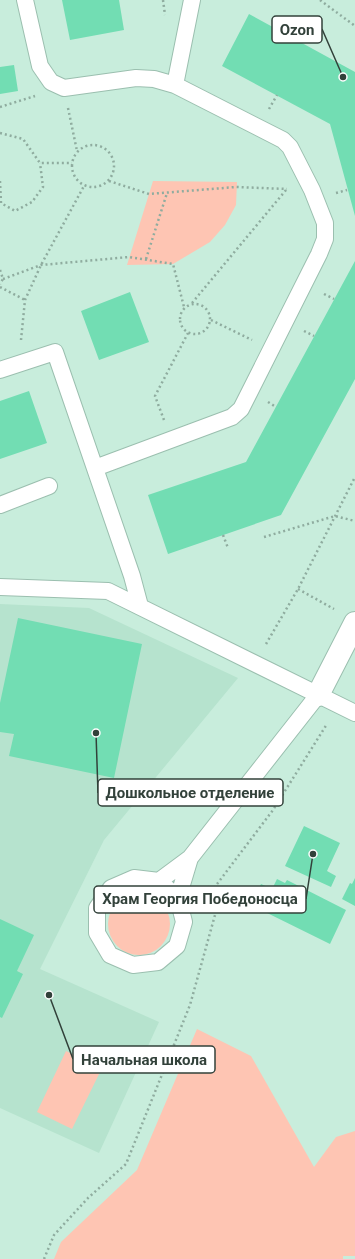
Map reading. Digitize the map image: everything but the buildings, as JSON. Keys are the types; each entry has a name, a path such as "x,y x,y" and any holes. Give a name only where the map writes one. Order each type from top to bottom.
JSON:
{"street":[{"path":"318,695 355,623"}],"lane":[{"path":"25,0 40,66 50,82 64,88 136,78 154,79 175,85 283,140 290,147 312,190 325,223 325,239 320,254 241,409 232,417 95,468"},
{"path":"175,85 192,0"},
{"path":"0,370 55,352 132,576 140,606"},
{"path":"0,505 49,486"},
{"path":"0,588 108,591 355,713"},
{"path":"159,881 190,858 318,695"},
{"path":"178,898 159,881 134,878 111,888 97,908 97,933 110,954 133,965 158,962 177,946 184,922 178,898 190,858"}],"path":[{"path":"320,0 355,26"},
{"path":"0,133 23,139 40,163 43,187 32,202 15,211 1,203 0,181"},
{"path":"89,144 103,146 113,156 115,169 109,181 97,188 84,186 74,177 72,163 77,151 89,144"},
{"path":"40,163 72,163"},
{"path":"109,181 149,194 236,188 312,190"},
{"path":"19,364 25,300 41,265 84,186"},
{"path":"192,303 202,304 209,311 211,320 206,329 198,334 188,333 181,326 180,316 184,308 192,303 287,189"},
{"path":"146,260 168,193"},
{"path":"3,279 41,265 129,256 173,264 184,308"},
{"path":"0,270 3,279 0,286 25,300"},
{"path":"211,320 271,350"},
{"path":"171,439 155,396 188,333"},
{"path":"255,664 298,589 355,477"},
{"path":"264,537 335,516 355,521"},
{"path":"223,535 228,548"},
{"path":"298,589 336,610"},
{"path":"211,892 272,810 339,705"},
{"path":"44,1259 54,1235 88,1198 126,1164 190,1005 215,915 211,892 190,858"}],"shaded area":[{"path":"153,181 237,182 236,205 225,225 210,242 173,264 127,265"},
{"path":"0,604 89,608 238,678 104,840 40,969 159,1022 99,1153 0,1108"},
{"path":"133,893 145,893 161,902 168,912 170,924 168,936 161,946 145,955 133,955 122,950 113,941 108,930 108,918 113,907 122,898"},
{"path":"197,1029 251,1056 314,1167 336,1137 355,1131 355,1256 343,1256 343,1259 54,1259 61,1242 137,1170"},
{"path":"66,1051 102,1068 72,1129 37,1112"}],"place":[{"name":"Ozon","path":"343,77"},
{"name":"Дошкольное отделение","path":"96,733"},
{"name":"Храм Георгия Победоносца","path":"313,854"},
{"name":"Начальная школа","path":"49,995"}]}
